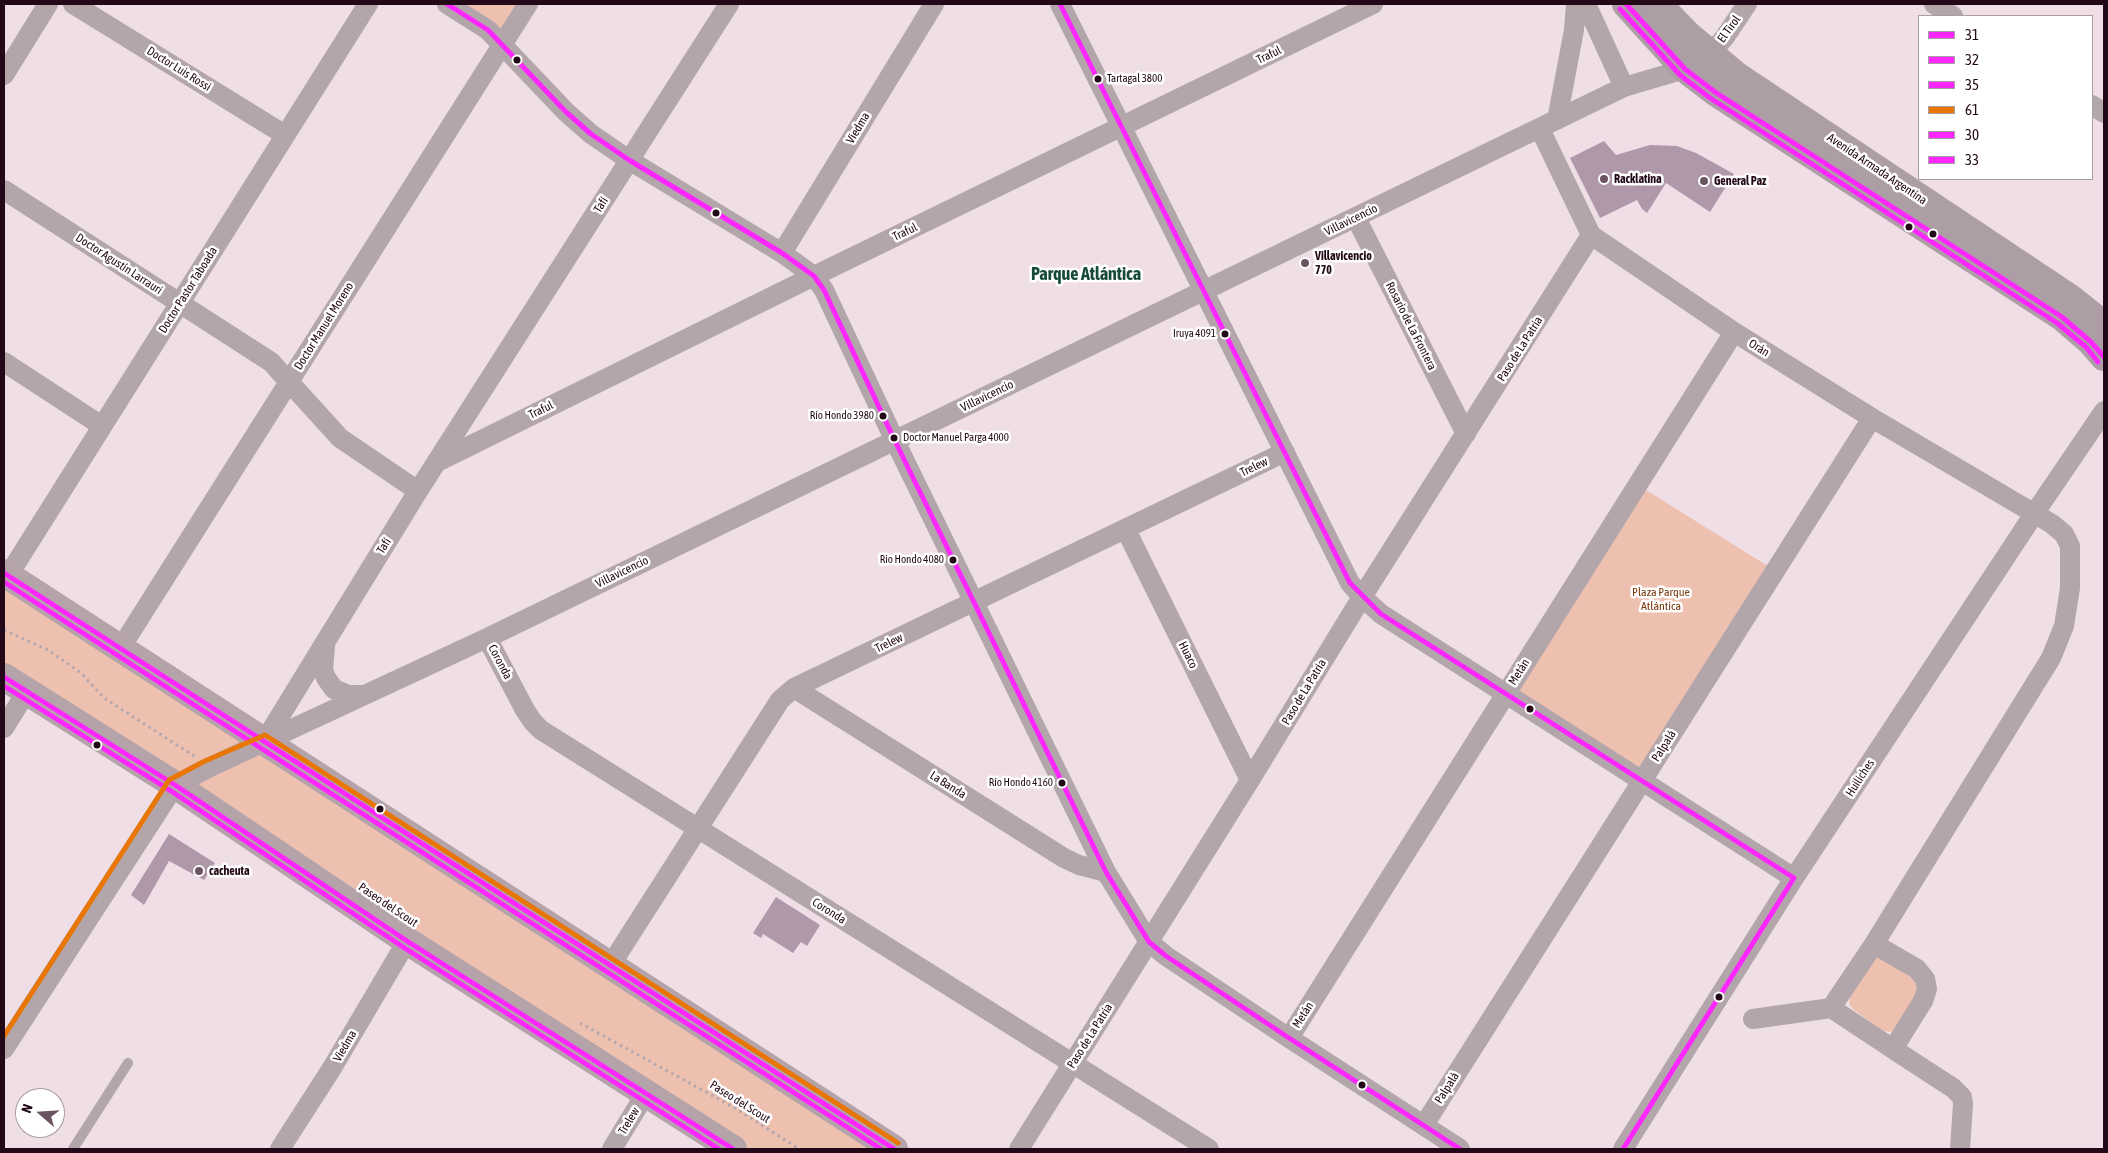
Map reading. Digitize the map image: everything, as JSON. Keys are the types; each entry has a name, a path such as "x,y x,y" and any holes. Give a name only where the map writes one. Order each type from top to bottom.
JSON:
{"main road":[{"name":"Avenida Armada Argentina","path":"1626,4 1685,69 1746,113 2062,317 2091,342 2104,357"},
{"name":"Avenida Armada Argentina","path":"1658,4 1688,35 1737,76 2070,298 2104,325"}],"street":[{"path":"4,75 48,4"},
{"name":"Doctor Luis Rossi","path":"73,4 285,135"},
{"name":"Doctor Pastor Taboada","path":"6,575 368,4"},
{"path":"447,4 488,30 503,43 566,112 591,134 782,253 814,276 824,290 895,441 975,601 1106,872 1149,942 1166,956 1288,1038 1460,1149"},
{"name":"Doctor Manuel Moreno","path":"120,648 528,4"},
{"name":"Tafí","path":"264,742 418,491 729,4"},
{"name":"Viedma","path":"782,253 934,4"},
{"path":"1060,4 1350,582 1362,597 1381,614 1794,878"},
{"name":"Traful","path":"437,462 814,276 1374,4"},
{"path":"1576,4 1574,30 1548,124 1590,236"},
{"path":"1586,4 1624,87"},
{"name":"El Tirol","path":"1710,54 1726,37 1747,4"},
{"path":"1934,4 1951,15"},
{"name":"Villavicencio","path":"264,742 487,638 1624,87 1685,69 1710,54"},
{"path":"2093,106 2104,113"},
{"name":"Doctor Agustín Larrauri","path":"4,190 271,362 340,438 418,491"},
{"name":"Rosario de La Frontera","path":"1356,218 1466,434"},
{"name":"Orán","path":"1590,236 1734,332 1872,418 2052,524 2064,534 2070,546 2070,588 2064,626 2051,658 1874,944 1831,1008"},
{"name":"Paso de La Patria","path":"1019,1149 1362,597 1590,236"},
{"name":"Metán","path":"1288,1038 1734,332"},
{"path":"4,362 102,426"},
{"name":"Huiliches","path":"1623,1149 1794,878 2104,411"},
{"name":"Palpalá","path":"1424,1126 1872,418"},
{"name":"Trelew","path":"610,966 780,700 794,688 1285,452"},
{"name":"Huaco","path":"1126,530 1250,780"},
{"path":"6,575 894,1149"},
{"name":"Coronda","path":"487,638 525,710 537,726 1209,1149"},
{"path":"325,642 323,670 334,689 348,695 364,695"},
{"path":"4,677 175,785 407,941 646,1092 719,1145"},
{"name":"La Banda","path":"794,688 1064,858 1079,865 1106,872"},
{"path":"4,728 26,691"},
{"path":"4,1049 175,785 264,742"},
{"name":"Viedma","path":"280,1149 332,1068 407,941"},
{"path":"1874,944 1917,970 1925,979 1927,989 1923,1001 1894,1049"},
{"path":"1753,1019 1831,1008 1954,1088 1962,1097 1963,1104 1960,1149"},
{"name":"Trelew","path":"612,1149 646,1092"}],"lane":[{"path":"73,1149 128,1063"}],"path":[{"path":"4,630 48,650 80,672 104,698 192,755 208,768"},
{"name":"Paseo del Scout","path":"577,1021 736,1108 799,1149"}],"green space":[{"path":"459,4 520,4 504,31"},
{"name":"Plaza Parque Atlántica","path":"1641,487 1771,568 1640,774 1515,690"},
{"path":"4,573 894,1149 733,1149 4,677"},
{"path":"1873,958 1882,958 1917,982 1919,992 1892,1032 1883,1031 1854,1010 1849,1004 1850,996"}],"building":[{"path":"1604,141 1616,155 1650,145 1677,146 1696,153 1734,174 1710,212 1666,183 1647,213 1642,209 1637,200 1600,218 1570,158"},
{"name":"cacheuta","path":"169,834 215,863 204,880 169,861 144,905 131,895"},
{"path":"776,897 820,925 807,946 801,942 793,953 763,934 761,938 753,933"}],"transit line":[{"name":"31","path":"447,4 488,30 566,112 591,134 629,160 782,253 814,276 824,290 895,441 1106,872 1149,942 1166,956 1289,1038 1460,1149"},
{"name":"31","path":"1060,4 1350,583 1381,614 1794,878 1623,1149"},
{"name":"30","path":"1626,4 1685,69 1715,92 2062,317 2091,342 2104,357"},
{"name":"33","path":"1620,9 1680,75 1710,98 2057,323 2086,347 2098,362"},
{"name":"32","path":"4,573 894,1149"},
{"name":"35","path":"4,582 881,1149"},
{"name":"32","path":"4,677 175,785 407,941 733,1149"},
{"name":"35","path":"4,686 171,791 403,947 719,1149"},
{"name":"61","path":"4,1036 169,780 205,761 265,735 898,1143"}],"place":[{"name":"Tartagal 3800","path":"1098,79"},
{"name":"Racklatina","path":"1604,179"},
{"name":"General Paz","path":"1704,181"},
{"name":"Villavicencio 770","path":"1305,263"},
{"name":"Iruya 4091","path":"1225,334"},
{"name":"Río Hondo 3980","path":"883,416"},
{"name":"Doctor Manuel Parga 4000","path":"894,438"},
{"name":"Rio Hondo 4080","path":"953,560"},
{"name":"Río Hondo 4160","path":"1062,783"},
{"name":"cacheuta","path":"199,871"}],"district":[{"name":"Parque Atlántica","path":"1086,274"}]}
